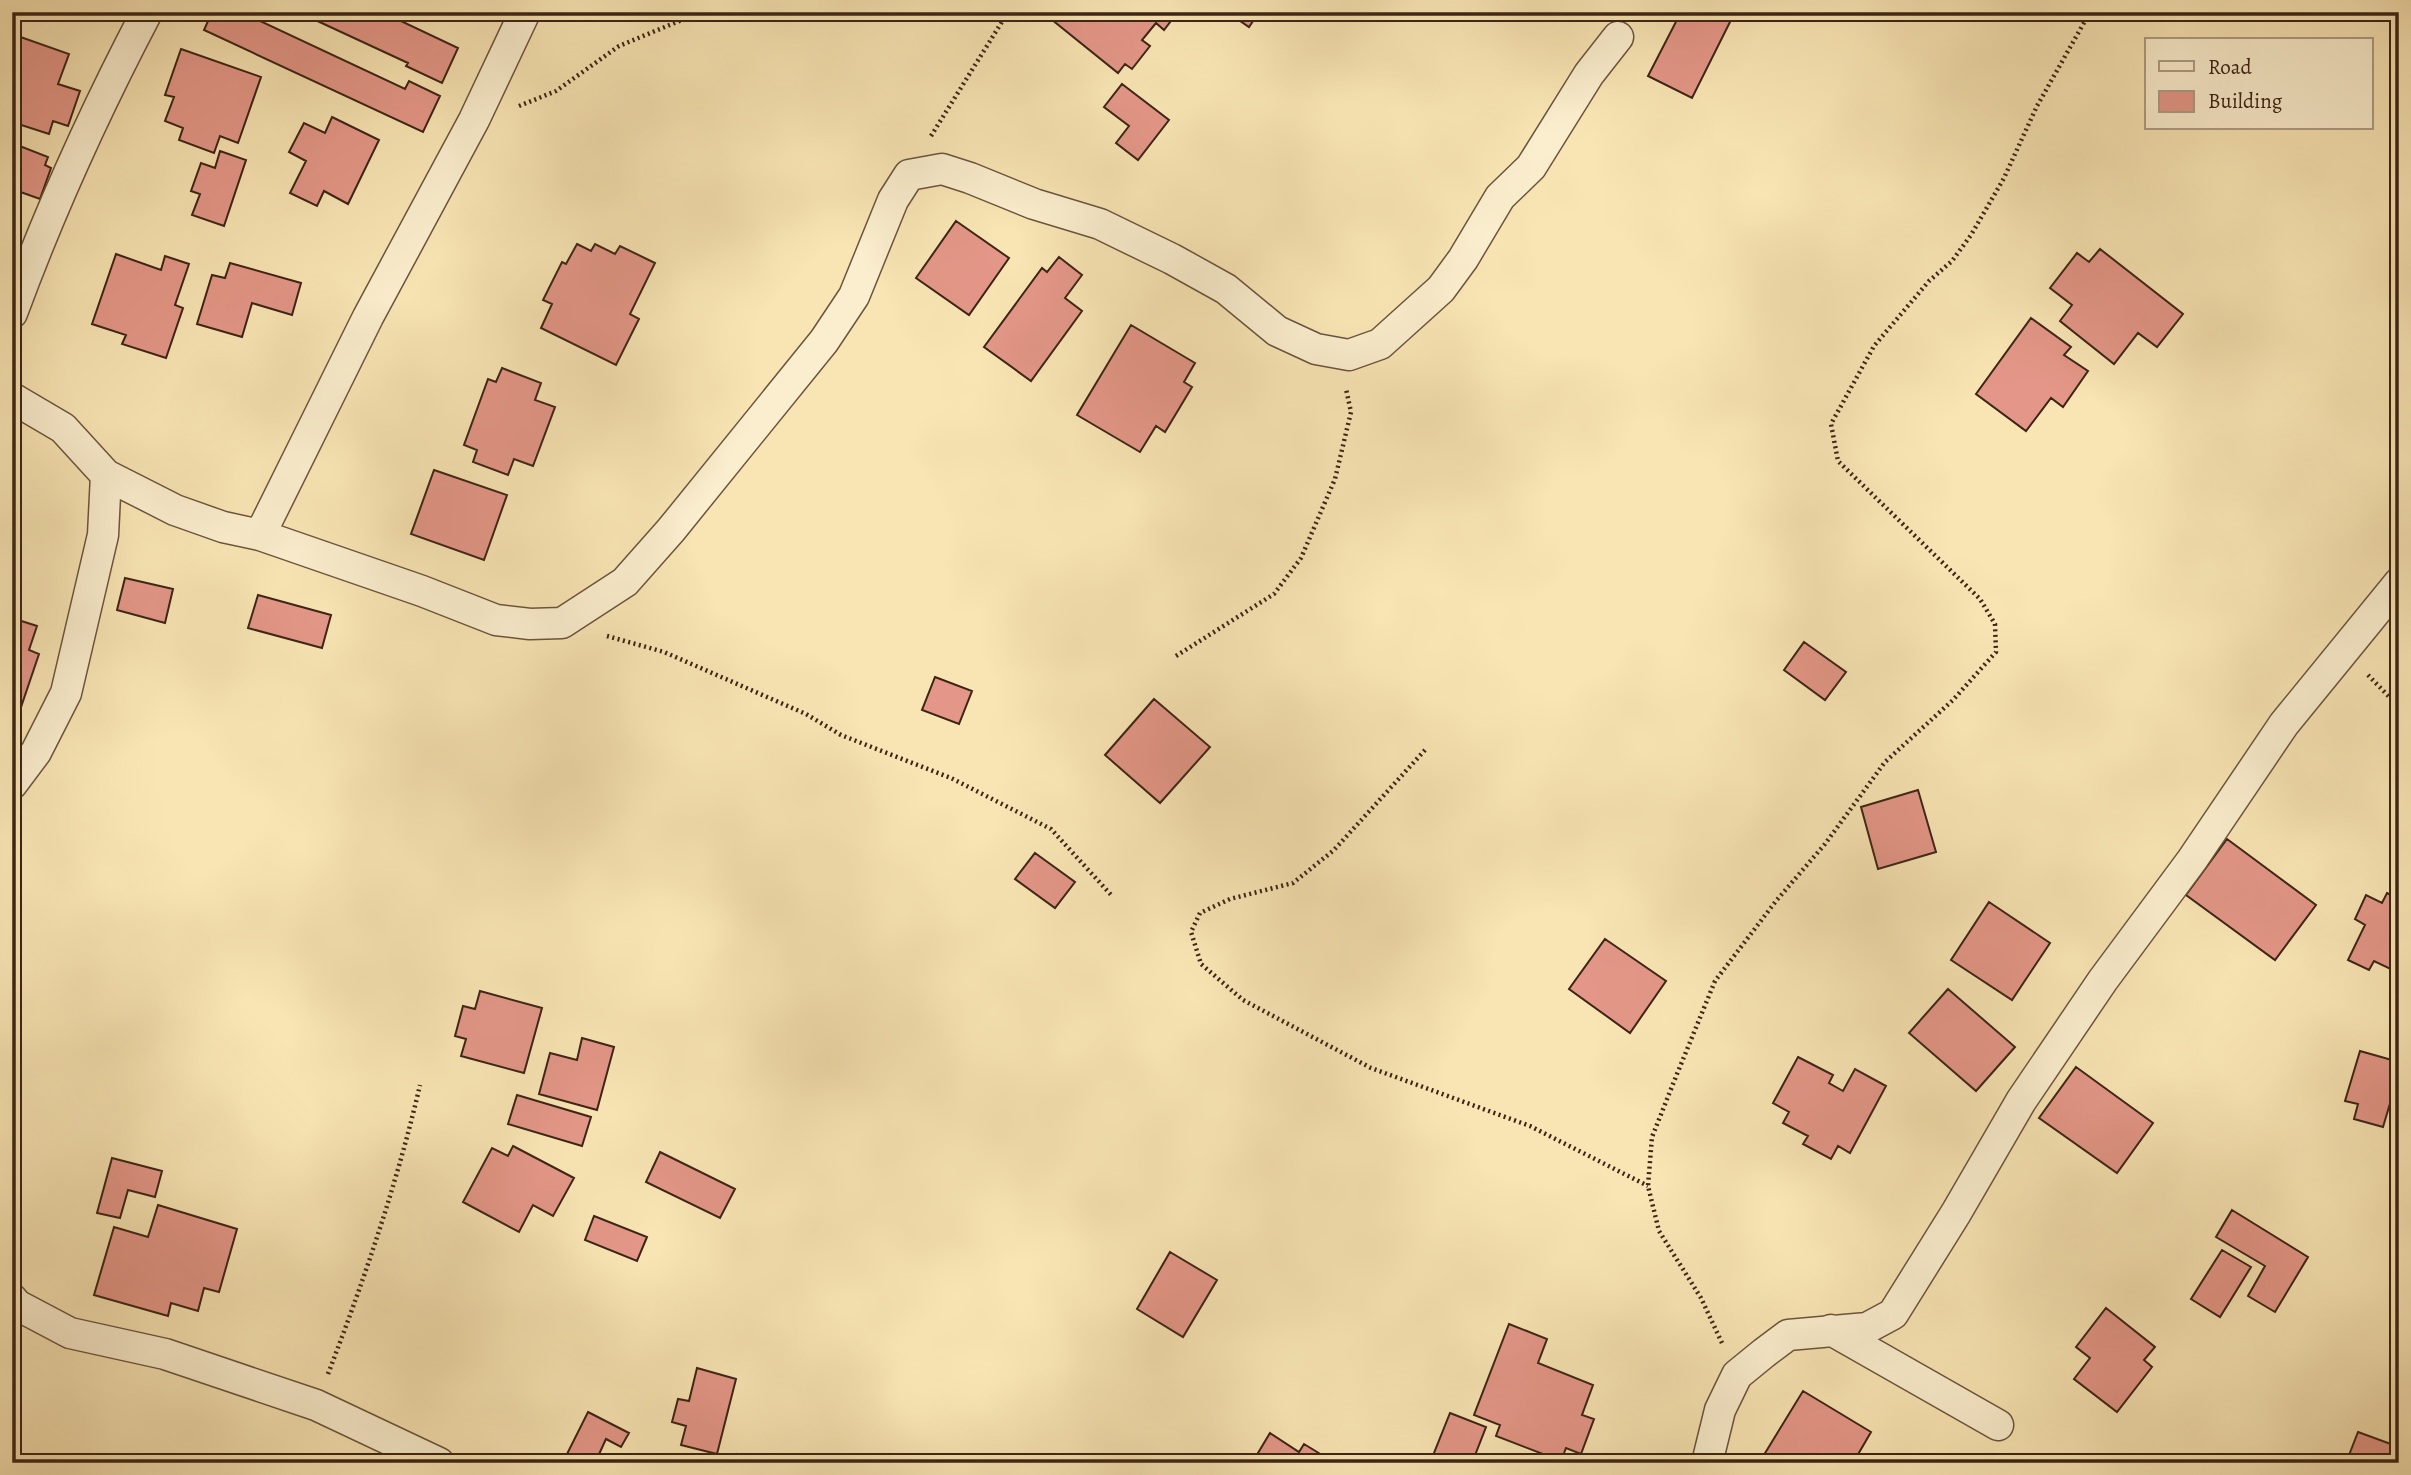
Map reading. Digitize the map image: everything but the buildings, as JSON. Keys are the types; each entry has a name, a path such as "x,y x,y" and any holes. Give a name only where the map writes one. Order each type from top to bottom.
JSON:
{"street":[{"path":"12,313 41,236 120,63 147,12"},
{"path":"260,535 368,317 474,120 525,12"},
{"path":"12,398 63,428 106,475 175,510 223,527 260,535 422,591 496,620 530,624 562,623 625,582 671,530 824,341 854,296 893,201 909,175 942,169 1034,204 1100,223 1226,289 1277,331 1316,349 1349,355 1380,344 1441,289 1463,259 1500,197 1531,167 1590,75 1618,37"},
{"path":"12,783 36,752 66,693 103,535 106,475"},
{"path":"1707,1463 1720,1410 1737,1376 1788,1335 1867,1328 1894,1314 2021,1101 2144,923 2192,860 2284,724 2399,583"},
{"path":"12,1299 17,1305 70,1334 165,1354 316,1405 439,1463"},
{"path":"1830,1330 1998,1425"}],"path":[{"path":"474,120 529,103 556,91 620,46 701,12"},
{"path":"909,175 949,104 1008,12"},
{"path":"1737,1376 1701,1298 1660,1231 1648,1186 1653,1137 1715,981 1776,901 1825,844 1885,762 1953,699 1996,652 1995,624 1980,599 1838,461 1831,424 1874,346 1929,281 1952,261 1971,235 2004,178 2037,106 2090,12"},
{"path":"1177,656 1274,594 1301,558 1335,479 1350,412 1340,353"},
{"path":"562,623 664,652 806,714 841,735 951,778 1051,829 1113,897"},
{"path":"2343,649 2399,708"},
{"path":"1425,750 1334,850 1293,883 1230,899 1200,913 1191,932 1202,964 1243,1000 1371,1068 1530,1126 1648,1186"},
{"path":"316,1405 361,1288 403,1157 420,1086"}]}
